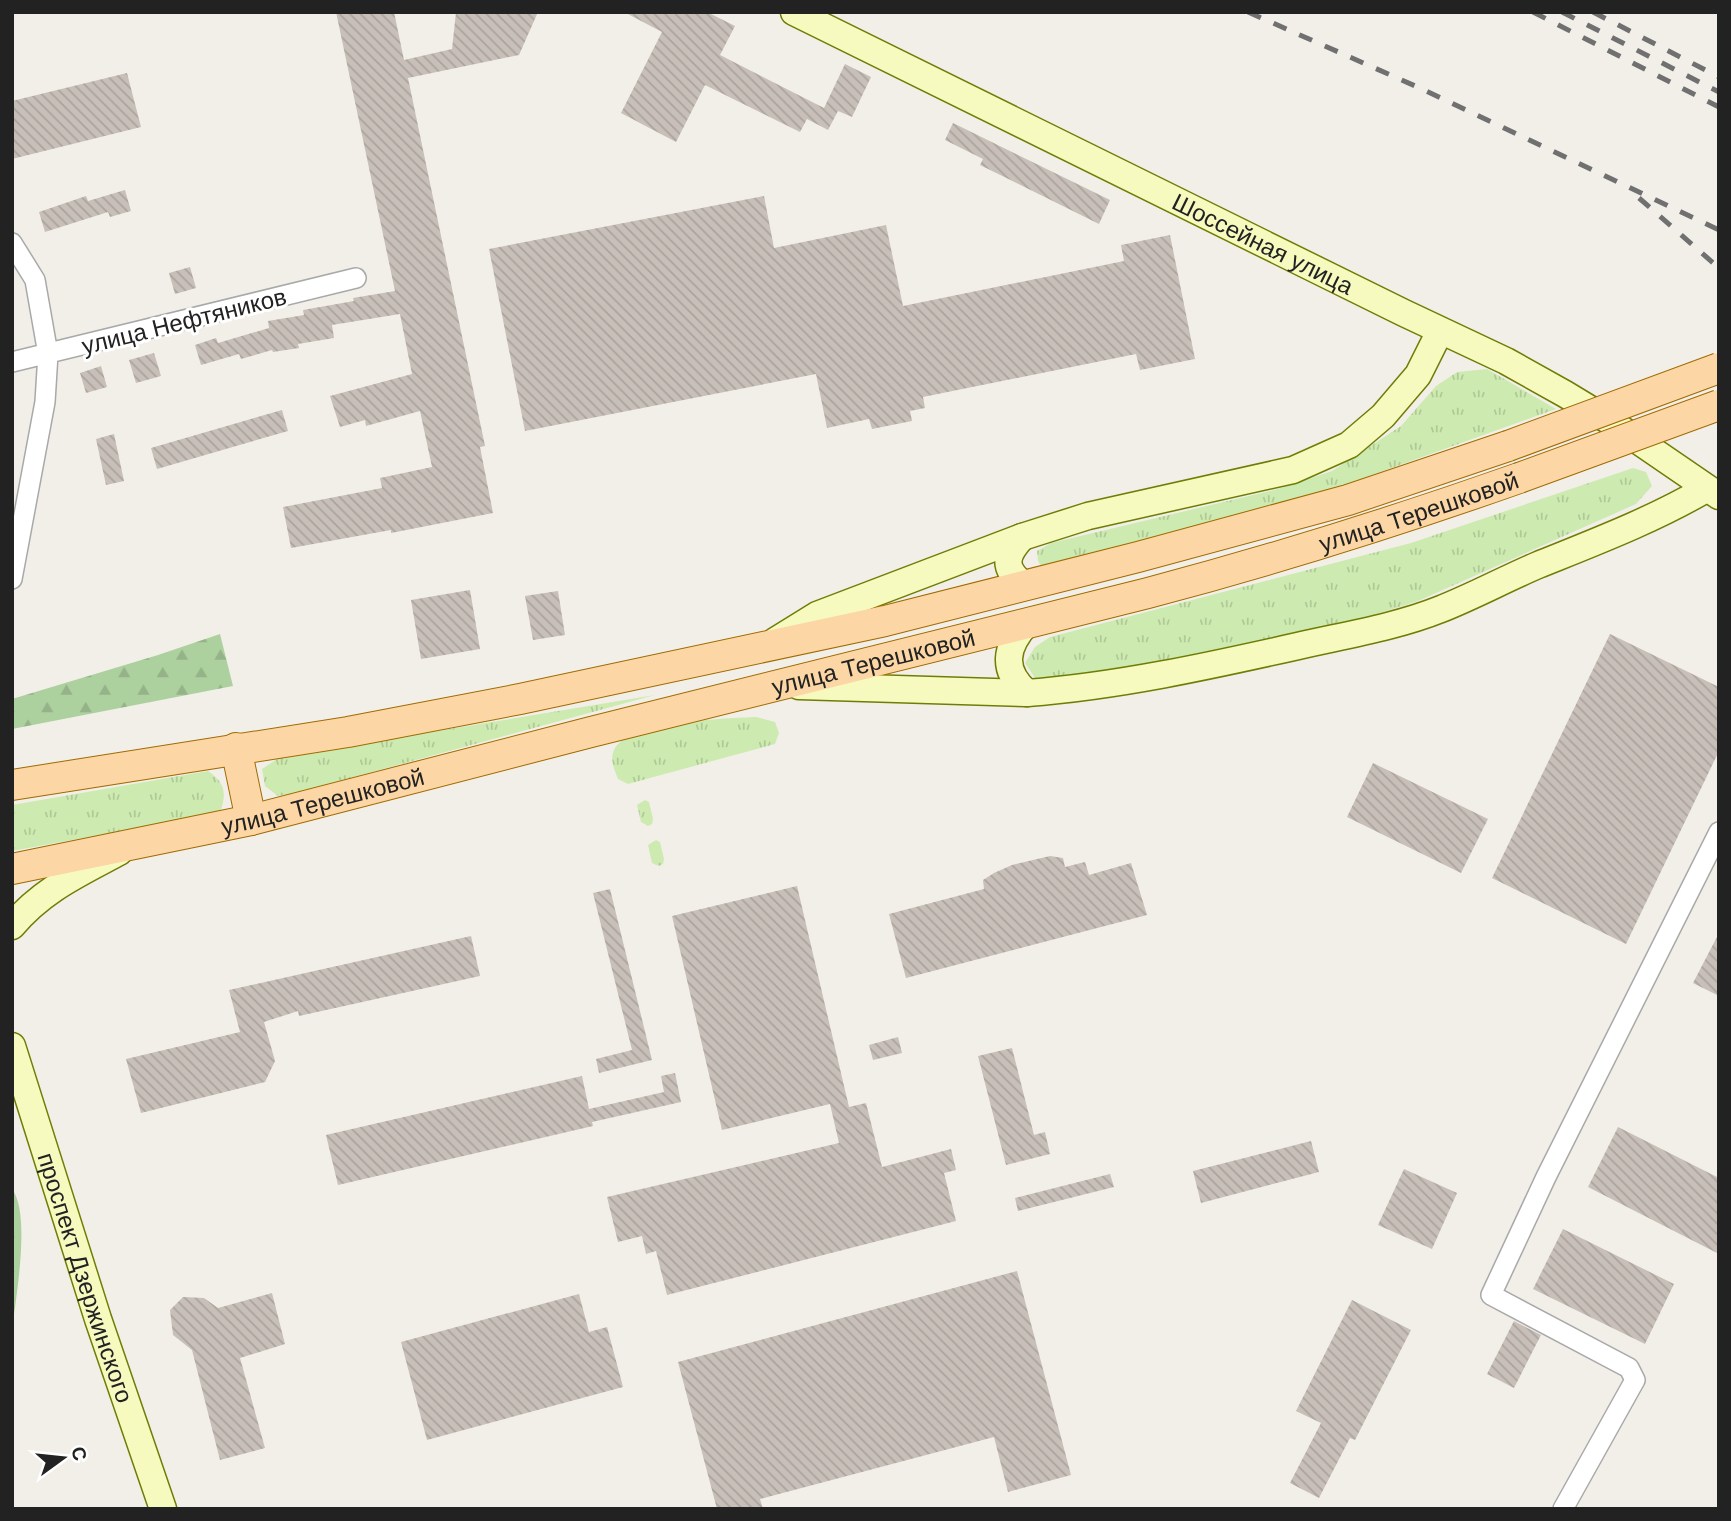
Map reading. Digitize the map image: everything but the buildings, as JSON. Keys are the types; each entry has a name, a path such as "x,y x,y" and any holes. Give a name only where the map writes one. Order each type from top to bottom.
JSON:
{"main road":[{"name":"Шоссейная улица","path":"794,12 1440,331 1506,361 1608,420 1712,492"},
{"path":"767,646 817,615 1021,537 1088,516 1293,470 1324,457 1349,445 1383,416 1418,375 1440,331"},
{"name":"улица Терешковой","path":"12,785 348,732 885,621 1151,554 1348,500 1508,446 1719,368"},
{"name":"улица Терешковой","path":"12,869 251,820 1236,570 1519,478 1719,405"},
{"path":"778,685 1027,693 1087,688 1177,671 1401,623 1442,609 1712,492"},
{"path":"1021,537 1010,550 1008,561 1011,571 1024,585"},
{"path":"1027,623 1015,637 1009,650 1009,663 1017,684 1027,693"},
{"path":"711,658 721,700"},
{"path":"236,748 251,820"},
{"path":"12,926 29,906 58,884 130,846"},
{"name":"проспект Дзержинского","path":"12,1046 98,1319 163,1509"}],"street":[{"path":"12,243 35,280 48,354 45,402 12,579"},
{"name":"улица Нефтяников","path":"12,362 356,278"},
{"path":"1563,1509 1635,1380 1629,1367 1491,1295 1546,1177 1719,832"}],"green space":[{"path":"1487,369 1556,409 1269,512 1043,569 1038,561 1037,551 1051,543 1278,489 1332,471 1401,426 1436,386 1457,372"},
{"path":"1633,468 1646,472 1652,486 1636,504 1418,601 1342,625 1056,681 1035,678 1025,663 1035,647 1050,637 1411,543"},
{"path":"220,634 233,686 12,729 12,699"},
{"path":"655,695 291,794 278,796 265,786 262,769 280,757"},
{"path":"756,717 775,722 779,733 775,744 628,784 618,779 613,764 613,752 624,739 639,732 680,723"},
{"path":"208,771 223,787 221,810 198,817 12,851 12,805"},
{"path":"645,800 649,802 653,819 648,826 641,822 637,805"},
{"path":"656,840 660,842 664,859 659,866 652,863 648,845"},
{"path":"12,1189 21,1217 21,1256 12,1329"}],"railway":[{"path":"1248,12 1422,89 1719,230"},
{"path":"1533,12 1719,107"},
{"path":"1562,12 1719,92"},
{"path":"1593,12 1719,77"},
{"path":"1639,198 1719,268"}]}
